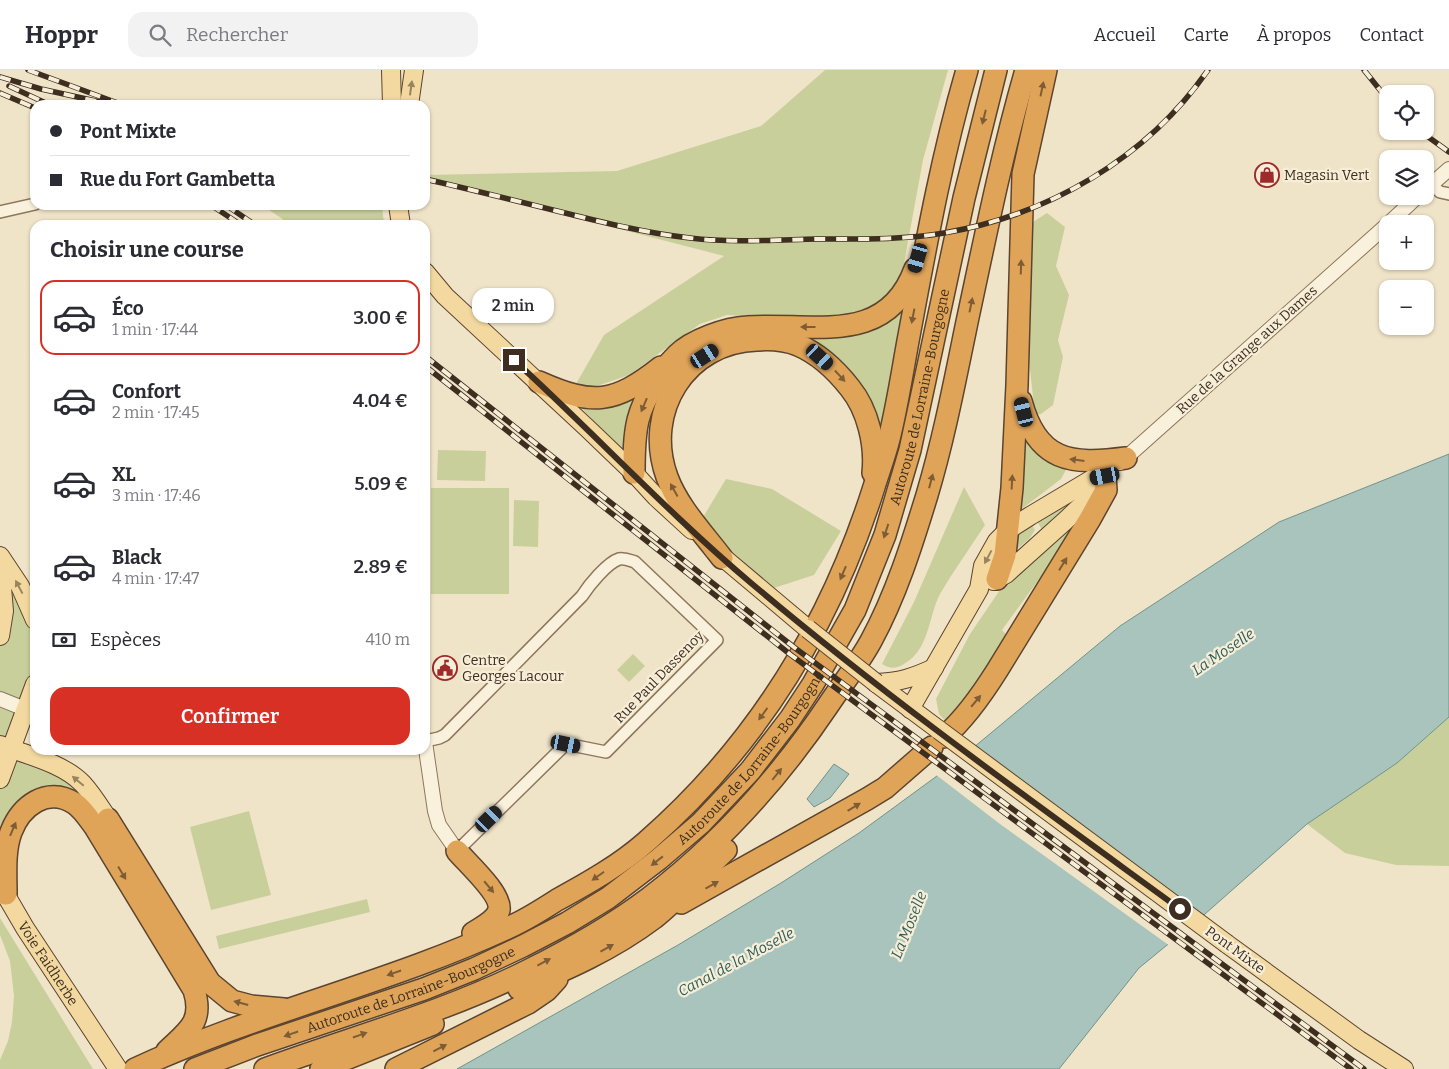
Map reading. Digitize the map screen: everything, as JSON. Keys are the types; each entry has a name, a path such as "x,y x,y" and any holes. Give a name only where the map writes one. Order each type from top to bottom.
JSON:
{"highway":[{"path":"539,382 564,393 591,399 620,394 645,380 690,345 718,332 746,326 848,327 875,318 890,308 904,292 914,271 967,70"},
{"name":"Autoroute de Lorraine-Bourgogne","path":"195,1069 257,1045 424,989 474,969 567,923 608,898 659,860 700,823 750,770 790,719 818,676 856,610 885,535 910,450 964,198 996,70"},
{"name":"Autoroute de Lorraine-Bourgogne","path":"265,1069 426,1013 525,972 603,929 650,897 716,840 763,791 804,742 871,640 912,544 941,445 1004,150 1026,70"},
{"path":"988,584 1005,555 1008,530 1017,385 1023,174 1046,70"},
{"path":"135,1069 159,1058 440,956 516,924 593,880 645,843 687,803 741,744 800,657 830,602 855,544 889,440 938,182"},
{"path":"722,558 686,511 667,478 660,451 661,421 666,403 676,384 692,364 718,347 745,340 770,339 796,345 820,357 841,376 857,396 869,424 874,462 869,502"},
{"path":"634,473 634,447 638,419 660,376 677,354"},
{"path":"1017,385 1029,427 1042,444 1060,457 1074,461 1096,462 1126,458"},
{"path":"321,1069 564,970 611,946 654,917 885,788 938,738 952,729 983,693 1094,512 1106,490 1105,476"},
{"path":"654,917 746,829 777,797 811,755 843,708 860,676 871,640"},
{"path":"2,892 10,833 18,816 40,798 51,796 74,803 83,811 194,990 198,1004 196,1021 159,1058"},
{"path":"108,819 210,983 232,1001 251,1006 290,1010"},
{"path":"440,956 494,920 499,910 499,901 493,892 457,851"},
{"path":"396,1069 528,1003 547,990 564,970"}],"main road":[{"path":"391,70 392,100"},
{"path":"410,100 414,70"},
{"name":"Pont Mixte","path":"430,278 445,296 539,382 634,473 656,497 722,558 808,629 910,708 938,738 1327,1017 1404,1069"},
{"path":"1008,530 1092,479 1105,476"},
{"path":"910,708 988,584 1006,574 1066,521 1085,502 1105,476"},
{"path":"0,556 20,586 30,609"},
{"path":"0,564 4,610 0,636"},
{"path":"876,683 911,679 934,668"},
{"path":"0,779 6,747 30,711"},
{"path":"6,747 56,766 69,773 82,783 108,819"},
{"name":"Voie Faidherbe","path":"2,892 118,1069"}],"street":[{"path":"1434,183 1449,169"},
{"path":"1434,190 1449,194"},
{"path":"0,212 30,205"},
{"name":"Rue de la Grange aux Dames","path":"1398,215 1408,205"},
{"name":"Rue de la Grange aux Dames","path":"1105,476 1379,232"},
{"name":"Rue Paul Dassenoy","path":"430,741 445,735 582,596 592,581 618,560 626,558 635,562 717,640 606,752 566,744 457,851"},
{"path":"0,700 30,711"},
{"path":"427,755 435,811 439,825 457,851"}],"green space":[{"path":"825,70 948,70 923,160 902,274 887,295 871,308 849,315 808,320 727,315 700,324 629,375 594,387 576,384 604,335 724,256 430,180 430,175 617,171 761,126"},
{"path":"269,210 382,210 384,220 284,220"},
{"path":"1047,213 1065,227 1056,266 1069,295 1058,340 1063,357 1053,405 1041,414 1035,415 1028,351 1033,222"},
{"path":"906,309 881,432 806,339 851,337 886,323"},
{"path":"645,388 628,455 577,404"},
{"path":"1020,434 1067,468 1061,479 1019,511"},
{"path":"438,450 486,451 485,481 437,480"},
{"path":"726,479 772,489 841,531 814,575 774,588 722,543 702,519"},
{"path":"964,487 985,525 940,594 924,641 919,650 913,658 901,666 890,668 885,666 882,664 914,602"},
{"path":"431,488 509,488 509,594 431,594"},
{"path":"1072,497 1077,501 1039,535 1041,528 1037,521"},
{"path":"514,500 539,501 538,547 513,546"},
{"path":"1077,517 1072,534 1002,630 1010,639 951,727 939,714 936,699 970,634 1004,584"},
{"path":"1032,525 1035,530 1030,538 1015,551 1016,535"},
{"path":"0,564 30,612 30,698 11,749 92,795 51,796 0,854"},
{"path":"633,654 645,666 629,682 617,670"},
{"path":"1449,717 1449,866 1396,865 1345,853 1307,824 1397,763"},
{"path":"249,811 271,895 211,910 190,827"},
{"path":"367,899 370,912 219,949 216,936"},
{"path":"0,918 93,1069 0,1069 0,1060 8,1041 12,1022 14,996 10,961 0,935"}],"water":[{"path":"1449,454 1449,717 1397,763 1307,824 1205,914 1139,968 1059,1069 457,1069 678,945 859,833 956,762 1120,626 1279,522"},
{"path":"834,764 849,774 830,798 814,807 807,799"}],"pier":[{"path":"971,746 1205,917 1170,946 1000,824 935,774"}],"railway":[{"path":"28,70 109,100"},
{"path":"430,180 623,227 690,238 754,241 880,239 944,233 983,224 1021,212 1058,197 1092,178 1125,156 1156,130 1183,102 1208,70"},
{"path":"1364,70 1379,89"},
{"path":"0,77 41,89 91,100"},
{"path":"9,86 39,100"},
{"path":"0,93 30,106"},
{"path":"1432,140 1449,152"},
{"path":"218,210 234,220"},
{"path":"233,210 248,220"},
{"path":"430,360 795,648 1364,1069"},
{"path":"430,370 791,655 1351,1069"}],"place":[{"name":"Magasin Vert","path":"1267,175"},
{"name":"Centre Georges Lacour","path":"445,668"}],"route":[{"path":"514,360 634,473 656,497 753,584 876,683 1180,909"}],"water label":[{"name":"La Moselle","path":"1223,652"},
{"name":"La Moselle","path":"909,925"},
{"name":"Canal de la Moselle","path":"736,962"}]}
